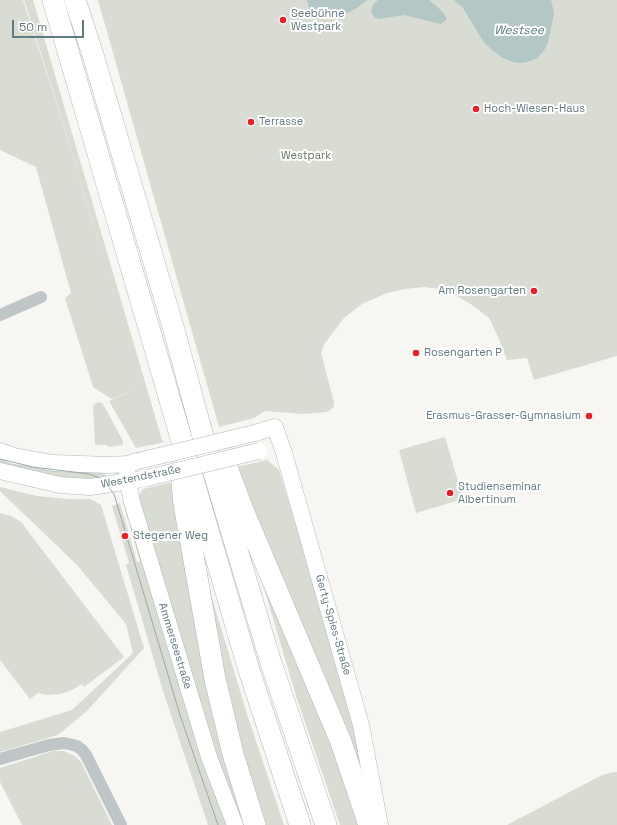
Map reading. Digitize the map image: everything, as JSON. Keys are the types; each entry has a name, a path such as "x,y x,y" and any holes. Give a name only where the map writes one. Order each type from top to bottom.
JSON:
{"highway":[{"path":"53,0 248,666 300,825"},
{"path":"75,0 93,55 174,330 202,433 271,663 326,825"},
{"path":"84,0 93,55"},
{"path":"174,330 243,510 342,742 369,825"},
{"path":"176,423 184,504 215,679 233,754 255,825"}],"main road":[{"name":"Westendstraße","path":"0,451 14,456 53,463 109,465 133,462 275,427"},
{"name":"Gerty-Spies-Straße","path":"275,427 361,725 380,825"},
{"name":"Westendstraße","path":"0,471 60,485 90,487 135,480 281,446"},
{"name":"Ammerseestraße","path":"133,462 126,477 135,480 132,502 209,757 235,825"}],"street":[{"path":"0,316 41,297"},
{"path":"0,759 49,745 64,743 77,746 86,755 122,825"}],"green space":[{"path":"0,0 23,0 61,117 125,332 61,116 24,0 33,0 162,440 165,442 136,448 109,401 142,387 112,399 93,387 65,298 71,293 36,167 0,150"},
{"name":"Westpark","path":"98,0 617,0 617,356 534,380 527,358 507,360 489,318 472,305 441,289 424,287 405,289 387,293 362,304 344,318 325,343 321,353 334,402 333,408 327,412 303,414 265,411 254,418 219,427"},
{"path":"100,402 103,404 123,441 123,445 108,447 107,445 95,445 93,406"},
{"path":"445,437 463,499 416,513 399,450"},
{"path":"0,457 102,469 108,478 72,480 0,467"},
{"path":"267,460 279,470 346,689 368,795 332,694 264,537 236,467"},
{"path":"173,482 248,825 239,825 237,820 138,497 143,489"},
{"path":"0,487 37,496 68,499 90,499 101,505 144,648 87,711 58,735 0,752 0,732 72,710 133,653 126,624 77,565 0,491"},
{"path":"126,501 227,825 208,825 163,691 126,565 129,563 112,506 120,503 137,562 140,562 130,527 132,526 130,517 127,518 123,502"},
{"path":"0,513 11,516 21,522 124,657 84,687 82,684 72,690 60,694 48,695 38,693 30,699 0,660"},
{"path":"253,551 363,825 340,825 297,699"},
{"path":"205,575 247,714 284,825 260,825 245,779"},
{"path":"53,751 64,751 75,756 81,762 112,825 22,825 0,782 0,768"},
{"path":"617,772 617,825 507,825 602,775"}],"water":[{"path":"306,0 367,0 357,8 343,15 326,18 310,15 308,2"},
{"path":"378,0 429,0 443,12 447,19 441,24 404,15 379,19 375,18 371,12 373,5"},
{"name":"Westsee","path":"454,0 551,0 554,13 548,43 543,52 536,59 527,62 512,62 503,58 483,41 463,8"}],"tram line":[{"path":"0,459 33,467 89,474 100,478 114,494 180,715 218,825"}],"place":[{"name":"Seebühne Westpark","path":"283,20"},
{"name":"Hoch-Wiesen-Haus","path":"476,109"},
{"name":"Terrasse","path":"251,122"},
{"name":"Am Rosengarten","path":"534,291"},
{"name":"Rosengarten P","path":"416,353"},
{"name":"Erasmus-Grasser-Gymnasium","path":"589,416"},
{"name":"Studienseminar Albertinum","path":"450,493"},
{"name":"Stegener Weg","path":"125,536"}]}
